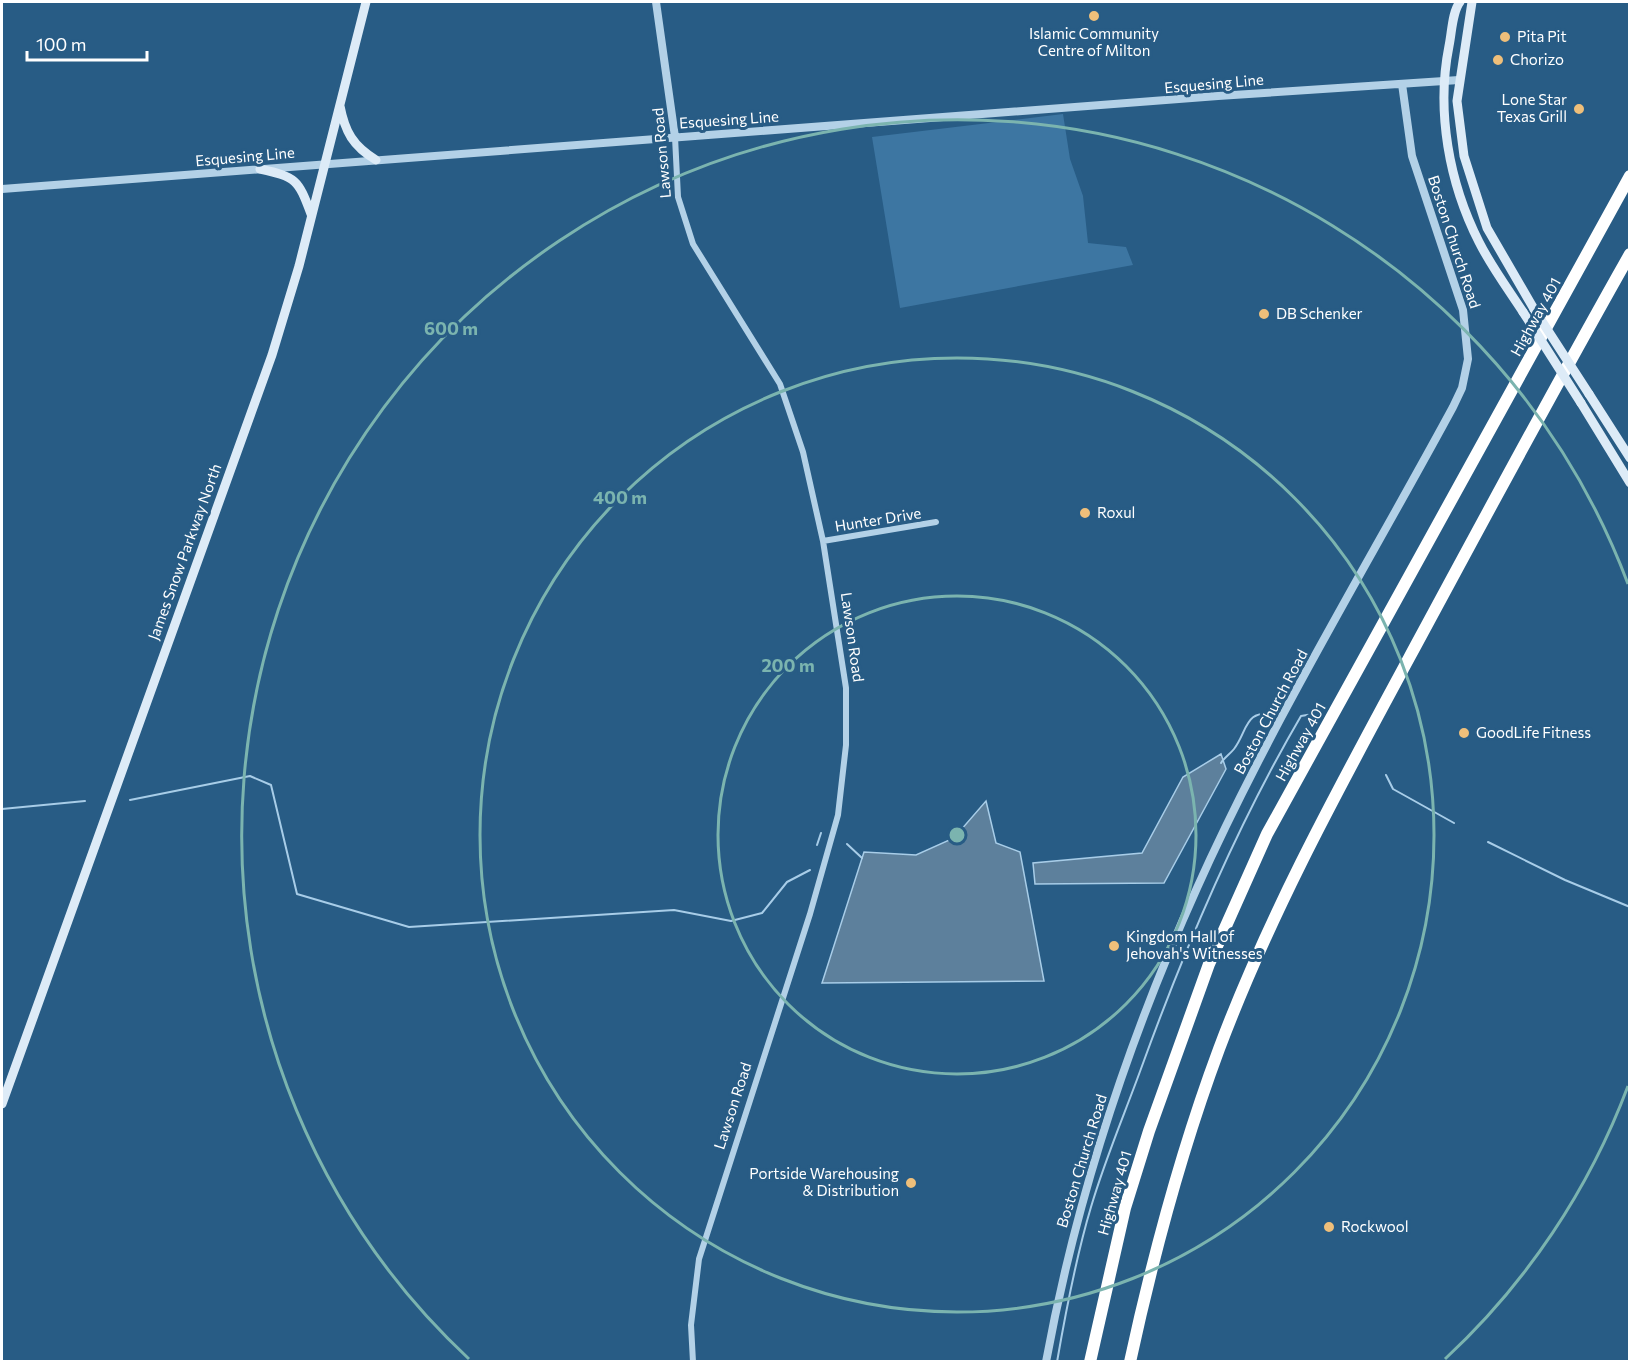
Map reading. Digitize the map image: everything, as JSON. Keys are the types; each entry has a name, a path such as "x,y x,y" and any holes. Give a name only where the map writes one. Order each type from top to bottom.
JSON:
{"highway":[{"name":"Highway 401","path":"1090,1362 1125,1208 1149,1131 1209,964 1258,855 1629,176"},
{"path":"1130,1362 1165,1217 1187,1140 1228,1026 1296,872 1530,430 1629,254"}],"main road":[{"name":"James Snow Parkway North","path":"2,1104 272,356 312,215 366,2"},
{"path":"1460,2 1453,28 1445,81 1446,135 1458,189 1479,242 1629,483"},
{"path":"1472,2 1459,80 1458,123 1473,193 1487,228 1534,309 1629,458"},
{"path":"340,104 343,121 354,145 376,160"},
{"path":"260,169 290,176 303,191 312,215"}],"street":[{"name":"Lawson Road","path":"656,2 675,137 676,179 684,219 709,274 748,328 780,384 803,452 823,541 846,688 846,745 838,815 810,914 699,1259 691,1325 693,1362"},
{"name":"Esquesing Line","path":"2,189 1459,80"},
{"name":"Boston Church Road","path":"1046,1362 1057,1301 1086,1190 1113,1103 1147,1008 1197,888 1264,753 1453,407 1466,374 1468,345 1463,310 1412,156 1402,84"},
{"name":"Hunter Drive","path":"823,541 936,522"}],"shaded area":[{"path":"1063,114 1070,159 1083,196 1088,243 1126,247 1133,265 900,308 872,137"},
{"path":"1221,754 1226,769 1164,883 1035,884 1033,863 1142,853 1183,777"},
{"path":"986,801 996,843 1020,852 1044,981 822,983 864,852 916,855 954,838"}],"waterway":[{"path":"1057,1362 1076,1264 1097,1189 1176,976 1214,887 1277,758 1301,716 1319,713"},
{"path":"1221,763 1239,742 1252,718 1258,715 1276,715"},
{"path":"1386,775 1393,789 1454,823"},
{"path":"130,800 250,776 271,785 297,894 409,927 674,910 731,921 762,913 787,882 810,870"},
{"path":"2,809 85,801"},
{"path":"817,845 821,833"},
{"path":"1488,842 1565,880 1630,907"},
{"path":"847,844 862,858"}],"place":[{"name":"Islamic Community Centre of Milton","path":"1094,16"},
{"name":"Pita Pit","path":"1505,37"},
{"name":"Chorizo","path":"1498,60"},
{"name":"Lone Star Texas Grill","path":"1579,109"},
{"name":"DB Schenker","path":"1264,314"},
{"name":"Roxul","path":"1085,513"},
{"name":"GoodLife Fitness","path":"1464,733"},
{"name":"Kingdom Hall of Jehovah's Witnesses","path":"1114,946"},
{"name":"Portside Warehousing & Distribution","path":"911,1183"},
{"name":"Rockwool","path":"1329,1227"}]}
